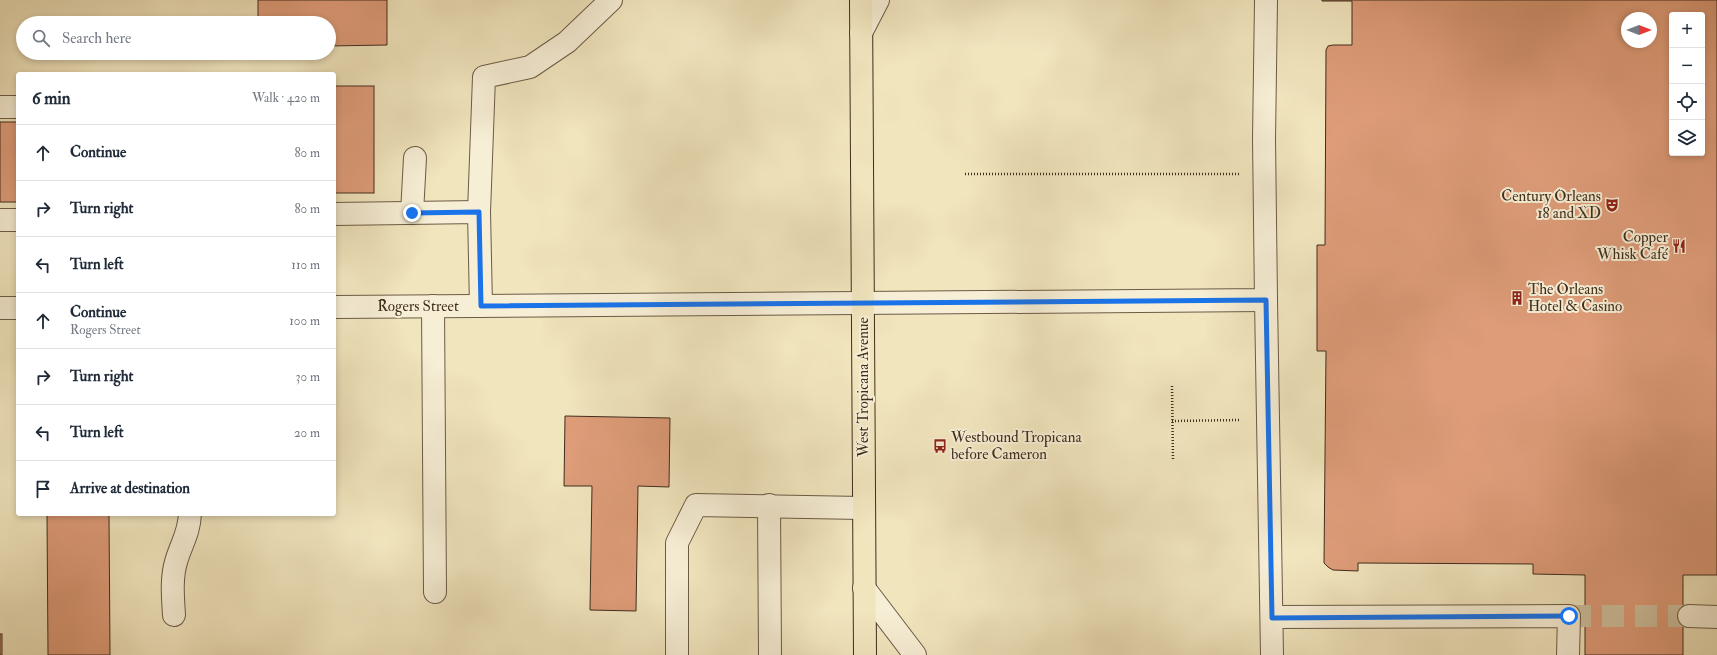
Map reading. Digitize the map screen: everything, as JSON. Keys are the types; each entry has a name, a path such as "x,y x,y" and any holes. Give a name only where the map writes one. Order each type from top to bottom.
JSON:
{"main road":[{"name":"West Tropicana Avenue","path":"861,0 864,655"}],"street":[{"path":"481,306 479,212 484,78 530,67 567,42 611,0"},
{"path":"861,33 878,0"},
{"path":"1266,0 1264,139 1272,655"},
{"path":"0,107 16,107"},
{"path":"412,213 415,158"},
{"path":"336,214 479,212"},
{"path":"0,220 16,220"},
{"name":"Rogers Street","path":"336,307 1266,300"},
{"path":"433,306 435,592"},
{"path":"0,308 16,308"},
{"path":"676,655 676,543 696,505 769,505 863,508"},
{"path":"769,505 770,655"},
{"path":"174,616 172,585 176,563 189,529 190,516"},
{"path":"864,588 915,655"},
{"path":"1272,618 1569,616 1568,655"},
{"path":"1689,616 1717,617"}],"path":[{"path":"965,174 1243,174"},
{"path":"1172,386 1173,461"},
{"path":"1172,421 1240,420"}],"building":[{"path":"258,0 387,0 387,45 336,46 336,16 258,16"},
{"name":"The Orleans Hotel & Casino","path":"1322,0 1717,0 1717,575 1683,575 1683,655 1585,655 1585,575 1533,574 1533,564 1358,563 1358,571 1333,570 1324,563 1326,351 1317,351 1317,245 1325,245 1326,50 1328,46 1333,45 1352,45 1352,1"},
{"path":"336,86 374,86 374,193 336,193"},
{"path":"0,122 16,122 16,202 0,202"},
{"path":"565,416 670,418 669,487 638,486 636,611 590,610 592,486 564,486"},
{"path":"47,516 109,516 110,655 48,655"},
{"path":"0,634 2,634 2,655 0,655"}],"tunnel":[{"path":"1569,616 1689,616"}],"place":[{"name":"Century Orleans 18 and XD","path":"1612,205"},
{"name":"Copper Whisk Café","path":"1679,246"},
{"name":"The Orleans Hotel & Casino","path":"1517,298"},
{"name":"Westbound Tropicana before Cameron","path":"940,446"}],"route":[{"path":"412,213 479,212 481,306 1266,300 1272,618 1569,616"}]}
